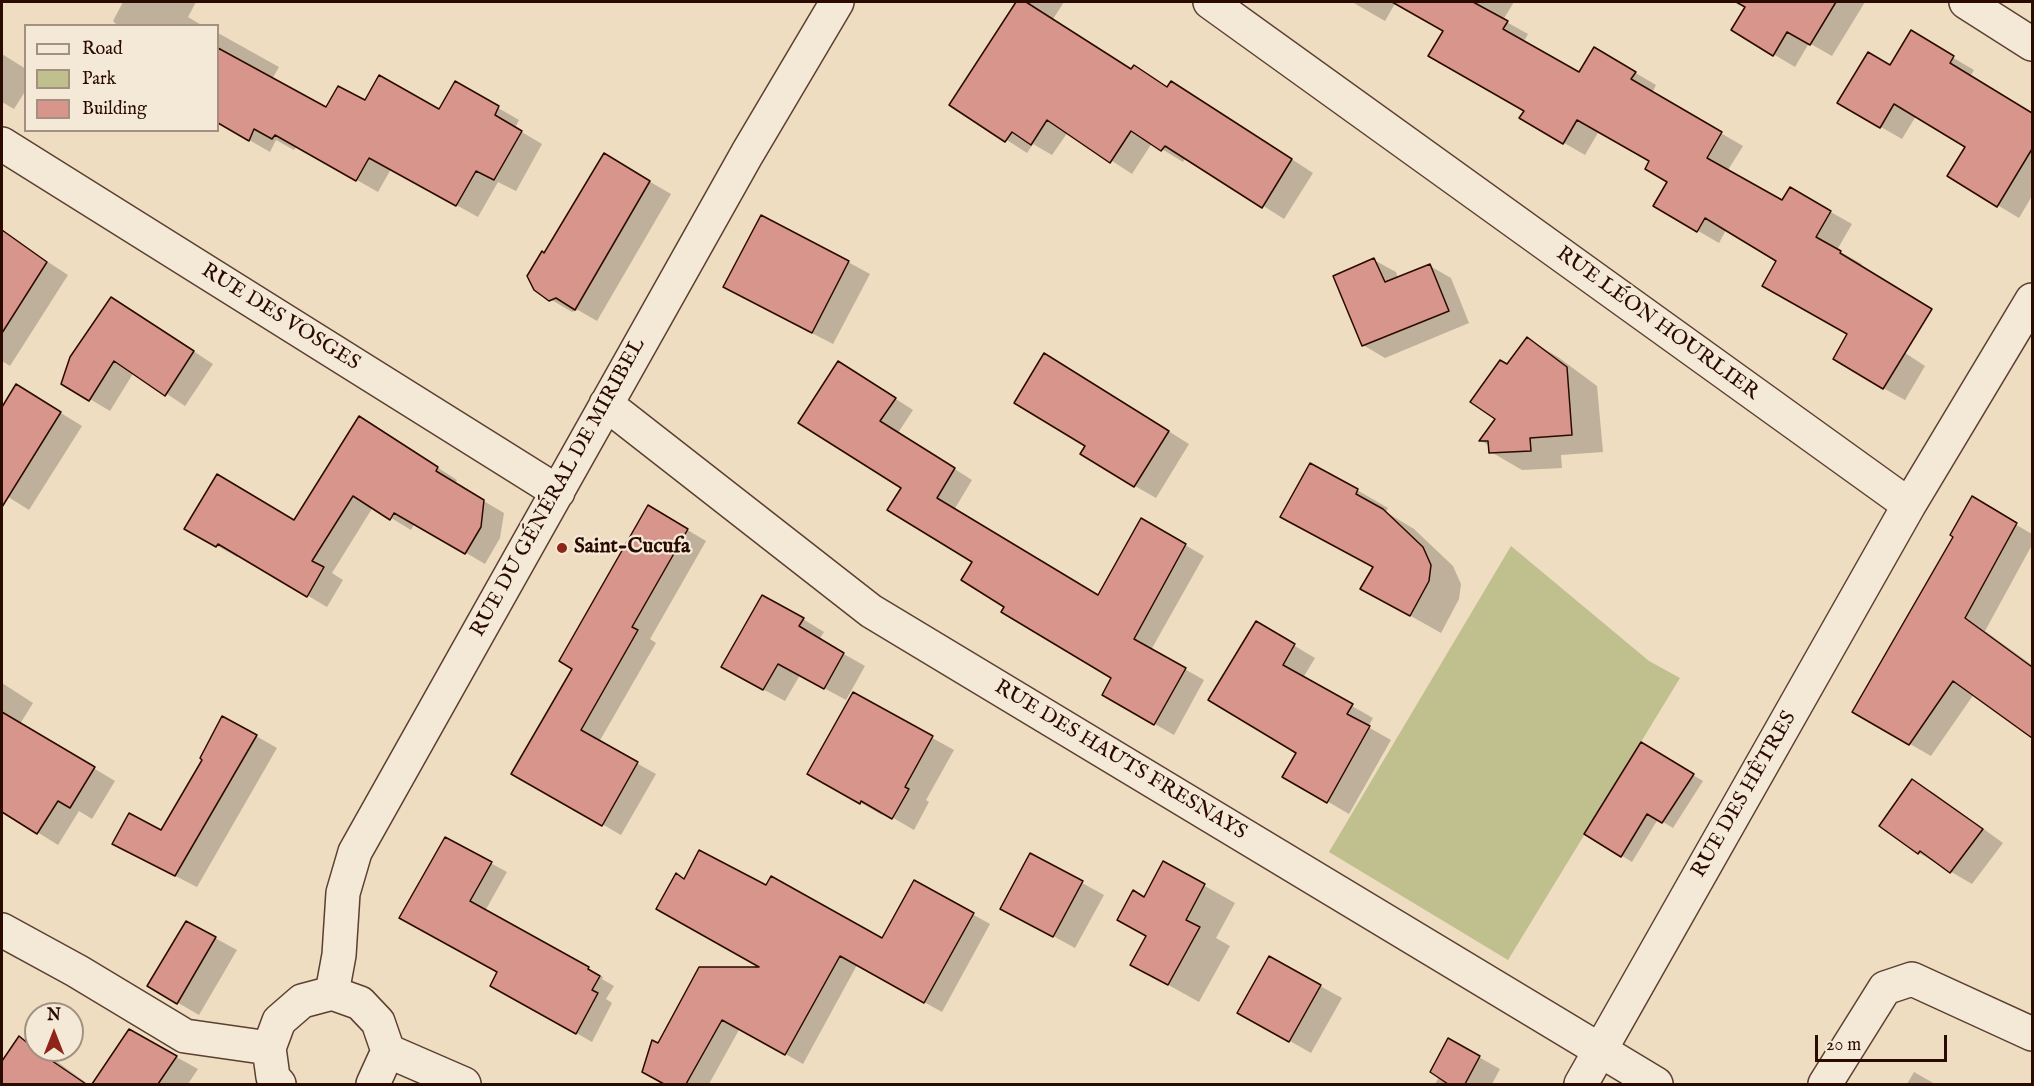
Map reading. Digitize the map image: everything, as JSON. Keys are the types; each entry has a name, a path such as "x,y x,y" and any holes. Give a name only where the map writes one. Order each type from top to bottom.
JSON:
{"street":[{"name":"RUE DU GÉNÉRAL DE MIRIBEL","path":"332,993 339,955 343,893 355,852 747,154 837,2"},
{"name":"RUE LÉON HOURLIER","path":"1210,2 1909,505"},
{"path":"1966,2 2032,44"},
{"name":"RUE DES VOSGES","path":"2,144 558,492"},
{"path":"1909,505 2032,300"},
{"name":"RUE DES HAUTS FRESNAYS","path":"606,404 871,611 1656,1084"},
{"name":"RUE DES HÊTRES","path":"1581,1084 1909,505"},
{"path":"2,930 77,971 185,1036 269,1074 279,1021 302,1002 332,993 360,1003 378,1022 388,1051 373,1084"},
{"path":"1825,1084 1885,988 1912,979 2032,1034"},
{"path":"388,1051 464,1084"}],"green space":[{"path":"1511,546 1649,661 1680,678 1508,960 1329,852"}],"building":[{"path":"1016,2 1026,2 1131,69 1134,65 1167,87 1171,81 1292,159 1262,208 1165,146 1161,151 1131,131 1110,163 1047,120 1031,145 1012,132 1005,142 949,105"},
{"path":"1392,2 1473,2 1508,21 1503,29 1579,72 1594,47 1636,72 1631,79 1722,132 1707,158 1782,200 1790,187 1831,211 1816,237 1932,309 1883,389 1833,359 1847,334 1762,286 1776,261 1705,218 1697,232 1653,206 1667,182 1645,169 1649,161 1577,120 1563,144 1519,118 1524,111 1428,56 1443,31"},
{"path":"1736,2 1836,2 1810,45 1787,32 1773,56 1731,30 1745,7"},
{"path":"1911,30 1954,56 1950,63 2032,113 2032,149 1997,207 1947,176 1965,147 1894,104 1880,128 1837,103 1868,52 1890,65"},
{"path":"219,49 326,107 338,86 365,100 379,75 439,109 455,81 499,106 495,115 522,131 494,180 476,171 456,206 369,158 356,181 275,135 272,139 254,129 249,141 219,124"},
{"path":"604,153 650,181 575,310 556,298 549,301 534,290 527,276 542,251 544,253"},
{"path":"761,215 849,261 812,333 723,287"},
{"path":"2,230 47,262 2,333"},
{"path":"1374,258 1385,282 1430,264 1449,311 1362,346 1333,276"},
{"path":"111,297 194,351 165,396 114,361 89,401 61,384 70,357"},
{"path":"1527,337 1567,367 1572,435 1530,438 1531,451 1489,453 1488,441 1479,441 1495,419 1470,402 1500,360 1507,364"},
{"path":"1044,353 1169,431 1134,487 1080,454 1085,446 1014,403"},
{"path":"838,361 896,398 880,421 955,468 937,498 1098,595 1141,518 1186,544 1134,639 1186,668 1154,725 1102,695 1111,678 1001,612 1004,607 961,580 972,562 887,510 901,488 798,423"},
{"path":"16,384 61,412 2,507 2,407"},
{"path":"359,416 438,467 436,471 484,500 481,527 465,554 394,513 390,520 353,496 312,561 324,567 307,597 218,544 216,547 184,529 217,474 294,520"},
{"path":"1310,463 1358,489 1356,494 1383,509 1423,547 1431,565 1429,581 1410,616 1360,589 1373,567 1280,517"},
{"path":"1972,496 2017,523 1965,618 2032,667 2032,738 1953,681 1909,745 1852,712 1953,537 1950,535"},
{"path":"648,505 688,529 632,627 638,630 581,730 638,762 602,826 511,774 572,669 559,661"},
{"path":"762,595 804,618 799,626 844,653 824,689 778,664 763,690 721,667"},
{"path":"1256,621 1295,644 1283,665 1353,704 1347,714 1370,726 1327,803 1282,777 1296,753 1208,700"},
{"path":"853,692 933,736 905,787 909,789 892,819 807,774"},
{"path":"2,712 95,767 70,808 58,801 37,834 2,812"},
{"path":"222,716 257,735 175,876 112,844 129,813 161,830 202,760 200,758"},
{"path":"1641,742 1694,774 1662,823 1647,814 1621,857 1584,834"},
{"path":"1912,779 1983,829 1950,873 1920,851 1918,854 1879,826"},
{"path":"445,837 492,862 470,901 589,967 588,969 600,976 592,990 598,993 576,1034 490,986 497,972 399,918"},
{"path":"699,850 766,885 771,876 882,938 914,880 974,913 924,1003 840,956 785,1055 722,1020 686,1084 664,1084 642,1072 652,1040 658,1043 699,967 759,967 656,909 676,873 684,879"},
{"path":"1030,853 1083,881 1053,937 1000,909"},
{"path":"1163,861 1205,884 1186,920 1200,927 1168,985 1130,965 1146,936 1117,920 1133,890 1144,897"},
{"path":"186,921 216,937 177,1004 147,986"},
{"path":"1269,956 1321,985 1289,1042 1237,1013"},
{"path":"129,1029 177,1056 158,1084 92,1084"},
{"path":"19,1036 24,1040 24,1062 54,1062 86,1084 2,1084 2,1061"},
{"path":"1448,1038 1480,1056 1465,1084 1448,1084 1430,1072"}],"place":[{"name":"Saint-Cucufa","path":"562,548"}]}
